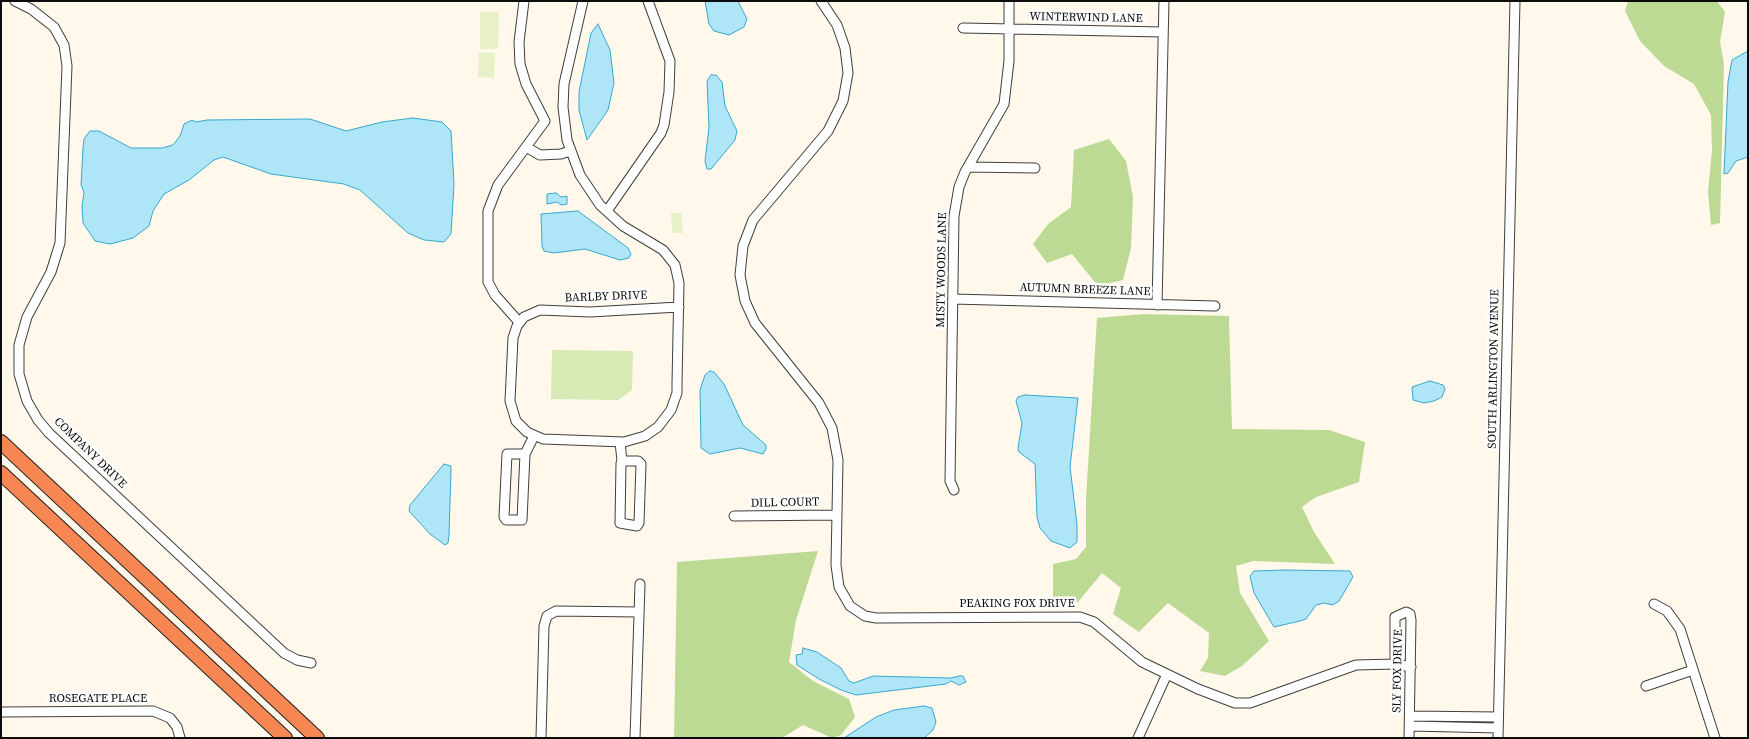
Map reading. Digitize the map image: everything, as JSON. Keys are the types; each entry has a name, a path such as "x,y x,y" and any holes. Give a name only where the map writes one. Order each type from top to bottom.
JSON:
{"highway":[{"path":"1,442 317,738"},
{"path":"1,474 285,738"}],"street":[{"path":"524,1 519,42 520,64 526,84 545,121"},
{"path":"545,121 498,185 488,214 487,272 489,283 495,295 519,322 513,338 510,401 516,422 534,436 543,439 620,442 633,440 648,434 666,419 675,401 678,275 669,256 623,226 607,211 584,182 570,151 563,120 565,78 583,1"},
{"path":"607,211 661,133 664,125 669,92 670,60 648,1"},
{"name":"PEAKING FOX DRIVE","path":"821,1 834,20 845,45 848,70 844,96 828,131 753,220 742,246 740,275 745,301 755,322 819,403 831,425 838,456 836,565 839,587 850,606 865,616 1080,617 1094,622 1142,662 1235,703 1250,702 1356,665 1395,664 1411,667"},
{"name":"MISTY WOODS LANE","path":"954,490 950,481 954,216 959,187 968,167 1004,104 1008,75 1009,1"},
{"path":"1157,305 1164,1"},
{"name":"SOUTH ARLINGTON AVENUE","path":"1498,738 1515,1"},
{"name":"COMPANY DRIVE","path":"19,2 44,17 56,30 66,50 67,66 60,243 51,272 27,317 19,344 19,374 27,401 38,420 49,433 284,653 297,660 310,663"},
{"name":"WINTERWIND LANE","path":"963,28 1163,32"},
{"path":"545,121 563,120"},
{"path":"526,147 540,155 561,154 570,151"},
{"path":"968,167 1035,168"},
{"name":"AUTUMN BREEZE LANE","path":"953,299 1216,306"},
{"name":"BARLBY DRIVE","path":"519,322 534,312 590,312 678,307"},
{"path":"525,454 506,455 504,518 506,520 522,520 524,517 525,454 534,436"},
{"path":"620,442 622,461 620,523 636,526 639,523 640,464 638,461 622,461"},
{"name":"DILL COURT","path":"734,516 837,515"},
{"path":"635,738 640,584"},
{"path":"1654,604 1667,610 1678,624 1715,738"},
{"path":"541,738 544,626 547,616 556,611 639,612"},
{"name":"SLY FOX DRIVE","path":"1395,664 1395,616 1401,612 1410,614 1411,620 1409,738"},
{"path":"1646,686 1694,670"},
{"path":"1138,738 1167,674"},
{"name":"ROSEGATE PLACE","path":"1,712 153,711 170,718 176,725 180,738"},
{"path":"1410,716 1498,717"},
{"path":"1410,726 1498,728"}],"green space":[{"path":"1628,1 1717,1 1725,12 1720,42 1724,64 1720,223 1711,225 1708,192 1712,151 1711,115 1694,84 1664,66 1640,41 1625,11"},
{"path":"480,12 499,12 498,49 480,49"},
{"path":"479,52 495,53 494,78 478,77"},
{"path":"1109,139 1126,161 1133,197 1131,248 1123,280 1098,286 1072,254 1047,263 1033,244 1048,224 1071,207 1074,150"},
{"path":"671,213 681,213 683,233 672,233"},
{"path":"1143,314 1229,316 1232,429 1329,430 1365,442 1359,482 1316,497 1302,507 1314,532 1335,564 1253,561 1236,566 1240,593 1269,641 1242,666 1225,676 1200,671 1208,658 1209,633 1168,603 1139,632 1113,614 1121,588 1102,573 1078,602 1053,600 1053,564 1076,559 1086,547 1086,498 1097,318"},
{"path":"552,350 633,351 632,390 618,400 551,399"},
{"path":"818,551 796,620 789,662 813,681 849,699 855,717 841,735 832,738 803,725 782,738 674,738 677,562"}],"water":[{"path":"705,1 738,1 747,19 744,27 729,35 714,31 709,24"},
{"path":"598,24 610,50 614,83 608,110 587,140 579,110 579,92 591,33"},
{"path":"1748,51 1748,157 1736,161 1728,173 1724,174 1728,82 1732,60"},
{"path":"711,75 716,75 722,82 725,106 737,131 735,140 711,169 707,169 705,161 709,127 707,81"},
{"path":"413,118 442,122 451,131 454,184 451,234 444,242 424,240 408,233 360,190 344,184 271,174 223,157 214,160 189,180 164,194 153,211 149,226 133,238 110,244 95,241 83,223 82,206 84,192 81,185 83,148 84,139 90,131 99,131 131,148 162,148 173,145 180,136 184,124 192,120 196,122 207,120 310,119 346,131 382,122"},
{"path":"556,193 561,197 567,196 567,204 561,205 557,202 547,204 547,194"},
{"path":"578,211 628,248 631,254 629,258 620,260 585,249 554,253 544,251 542,246 541,214"},
{"path":"710,371 714,372 724,384 743,425 766,445 763,454 740,448 710,454 701,448 700,390 705,375"},
{"path":"1430,381 1443,385 1445,389 1442,397 1424,403 1413,400 1412,387"},
{"path":"1025,395 1078,398 1070,467 1077,524 1077,542 1070,548 1051,541 1040,528 1037,517 1035,464 1019,452 1018,448 1022,423 1016,401 1018,397"},
{"path":"444,464 451,466 449,535 448,543 445,545 430,534 409,511 410,505"},
{"path":"1254,571 1350,571 1353,577 1339,601 1333,605 1324,603 1316,605 1306,619 1274,627 1254,593 1250,576"},
{"path":"803,648 817,652 841,668 849,681 854,683 873,676 951,678 963,676 966,682 959,685 951,681 946,684 856,695 819,679 797,665 796,655 802,654"},
{"path":"924,706 932,708 936,722 933,730 924,738 844,738 876,717 894,710"}]}
